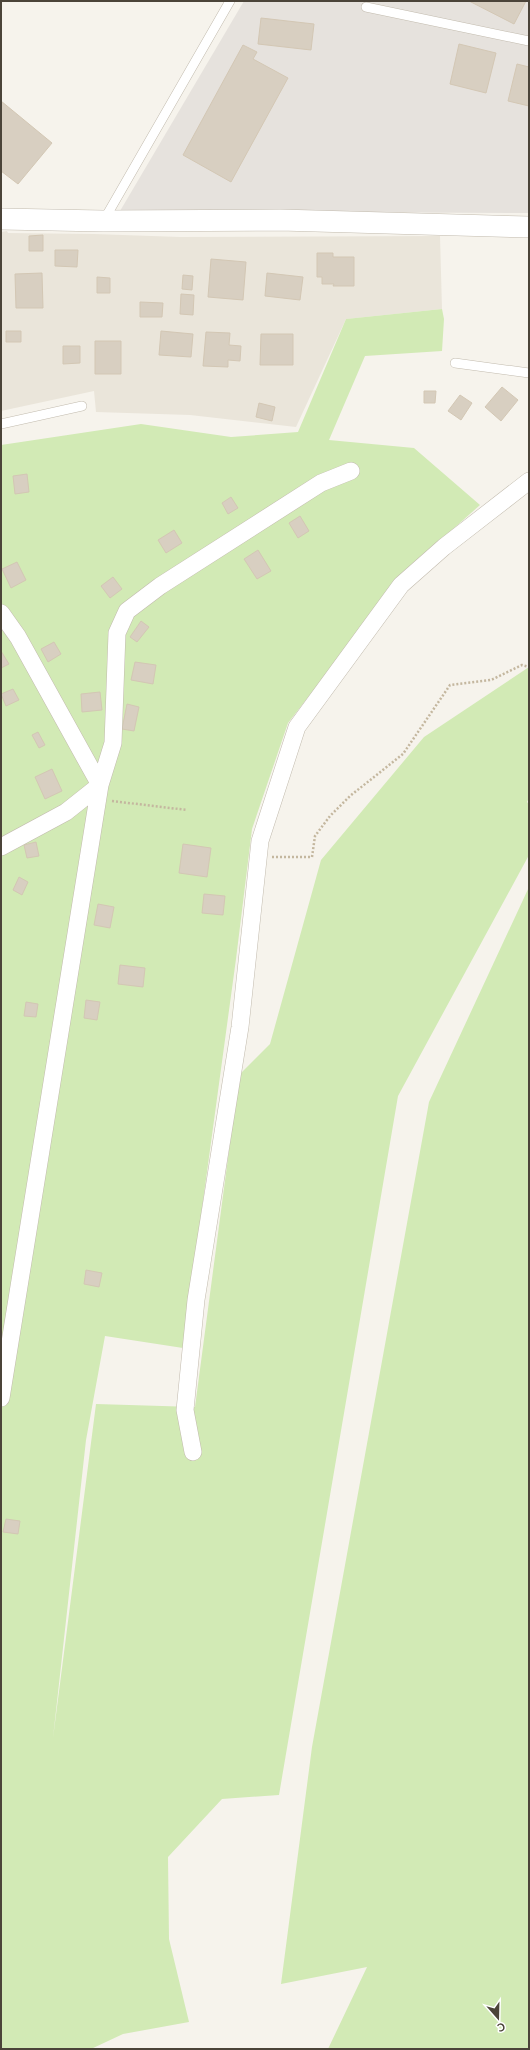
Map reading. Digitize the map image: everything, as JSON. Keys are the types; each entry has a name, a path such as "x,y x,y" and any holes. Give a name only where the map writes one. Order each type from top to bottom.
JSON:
{"street":[{"path":"1,219 103,221 280,220 529,227"},
{"path":"1,1398 99,792 113,743 117,633 127,611 160,586 321,483 351,471"},
{"path":"194,1452 185,1410 195,1316 240,1027 260,840 297,727 401,585 444,547 529,481"},
{"path":"1,613 18,637 99,792"},
{"path":"1,847 66,812 99,792"}],"lane":[{"path":"103,221 230,1"},
{"path":"366,7 529,42"},
{"path":"455,363 529,373"},
{"path":"1,424 82,406"}],"path":[{"path":"258,857 312,857 316,836 330,816 350,796 403,754 450,685 491,680 522,665 529,667"},
{"path":"99,792 187,810"}],"shaded area":[{"path":"244,1 529,1 529,213 120,211"},
{"path":"7,231 8,233 180,237 440,236 442,309 346,319 296,427 190,415 96,412 94,391 1,411 1,232"}],"green space":[{"path":"442,309 444,319 442,351 365,356 329,440 414,448 480,505 407,570 288,723 252,829 236,959 183,1348 105,1336 86,1440 53,1738 96,1404 195,1407 239,1075 270,1044 321,860 424,737 529,667 529,798 527,802 529,804 529,855 398,1096 279,1795 222,1799 168,1857 169,1939 189,2022 123,2034 91,2049 1,2049 1,445 141,424 231,437 298,432 346,319"},
{"path":"529,887 529,2049 328,2049 367,1967 281,1984 312,1747 429,1102"}],"building":[{"path":"469,1 526,1 514,24"},
{"path":"261,18 314,24 311,50 258,44"},
{"path":"459,44 496,53 486,93 450,84"},
{"path":"243,45 257,52 253,59 288,78 231,182 183,155"},
{"path":"517,64 529,67 529,106 508,101"},
{"path":"1,101 52,143 18,184 1,171"},
{"path":"43,235 43,251 29,251 29,236"},
{"path":"55,250 78,250 77,267 55,266"},
{"path":"317,253 333,253 333,257 354,257 354,286 333,286 334,284 322,284 322,277 317,277"},
{"path":"211,259 246,262 243,300 208,297"},
{"path":"42,273 43,308 16,308 15,274"},
{"path":"267,273 303,277 300,300 265,296"},
{"path":"183,275 193,276 192,290 182,289"},
{"path":"97,277 110,278 110,293 97,293"},
{"path":"181,294 194,295 193,315 180,314"},
{"path":"140,302 163,303 162,317 140,317"},
{"path":"6,331 21,331 21,342 6,342"},
{"path":"161,331 193,334 191,357 159,355"},
{"path":"206,332 230,333 229,345 241,346 240,361 228,360 228,367 203,366"},
{"path":"261,334 293,334 293,365 260,365"},
{"path":"95,341 121,341 121,374 95,374"},
{"path":"63,346 80,346 80,363 63,364"},
{"path":"502,387 518,400 501,421 485,407"},
{"path":"424,391 436,391 435,403 424,403"},
{"path":"460,395 472,403 461,420 448,411"},
{"path":"259,403 275,407 272,421 256,417"},
{"path":"27,474 29,492 15,494 13,476"},
{"path":"231,497 238,508 228,514 222,503"},
{"path":"300,516 309,531 298,538 289,523"},
{"path":"174,530 182,543 166,553 158,540"},
{"path":"258,550 271,571 257,579 244,559"},
{"path":"17,562 26,580 11,588 2,569"},
{"path":"113,577 122,589 110,598 101,586"},
{"path":"141,621 149,627 137,642 130,637"},
{"path":"54,642 61,654 48,662 41,649"},
{"path":"1,651 9,664 1,668"},
{"path":"135,662 156,665 153,684 131,680"},
{"path":"13,689 19,700 6,706 1,694"},
{"path":"100,692 102,710 82,712 81,694"},
{"path":"127,704 139,707 134,731 122,729"},
{"path":"38,732 45,745 39,748 32,735"},
{"path":"52,769 62,791 45,799 35,777"},
{"path":"36,842 39,856 27,858 24,845"},
{"path":"183,844 211,848 207,877 179,873"},
{"path":"19,877 28,882 22,895 13,890"},
{"path":"204,894 225,896 223,915 202,913"},
{"path":"98,904 114,907 110,928 94,925"},
{"path":"120,965 145,968 143,987 118,984"},
{"path":"86,1000 100,1002 97,1020 84,1018"},
{"path":"26,1002 38,1004 36,1017 24,1016"},
{"path":"86,1270 102,1273 99,1287 84,1284"},
{"path":"6,1519 20,1521 18,1534 3,1532"}]}
